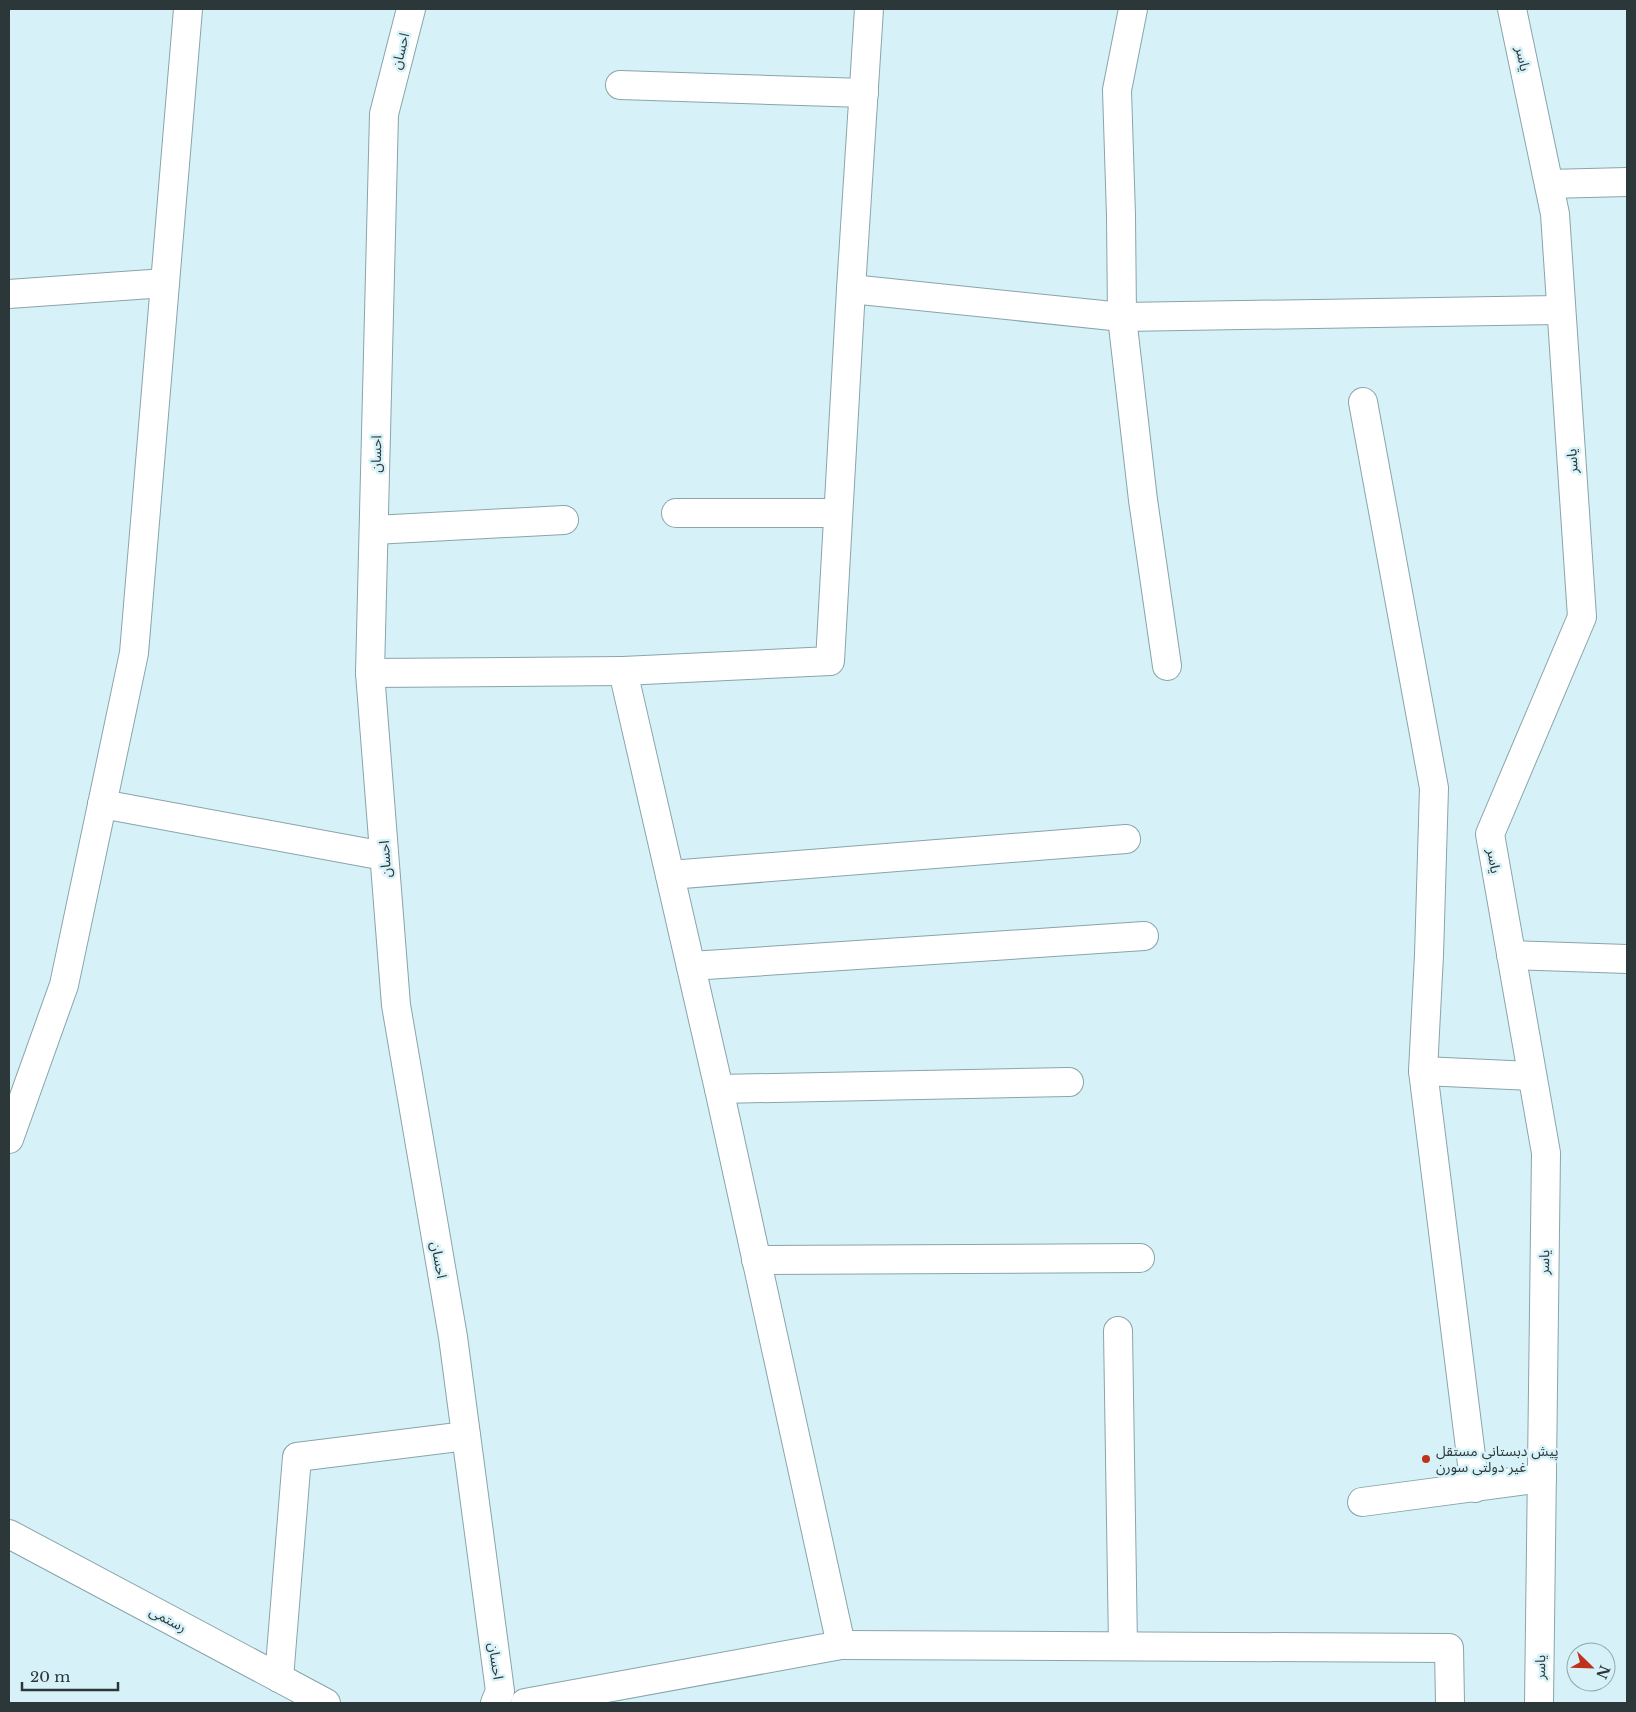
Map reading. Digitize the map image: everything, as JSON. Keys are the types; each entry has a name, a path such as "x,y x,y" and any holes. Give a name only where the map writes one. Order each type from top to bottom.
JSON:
{"street":[{"path":"9,1139 64,985 134,653 188,9"},
{"name":"احسان","path":"410,9 384,114 370,673 396,1005 452,1337 500,1690 495,1703"},
{"path":"370,673 623,671 830,661 869,9"},
{"path":"1133,9 1117,90 1122,317 1143,500 1167,666"},
{"name":"یاسر","path":"1512,9 1555,214 1582,617 1490,834 1546,1153 1539,1703"},
{"path":"620,85 864,93"},
{"path":"1549,184 1627,182"},
{"path":"9,294 165,283"},
{"path":"852,289 1122,317 1561,310"},
{"path":"1363,402 1434,788 1423,1071 1475,1488"},
{"path":"676,513 838,513"},
{"path":"374,530 564,520"},
{"path":"623,671 841,1645"},
{"path":"102,804 384,856"},
{"path":"670,875 1126,839"},
{"path":"690,966 1144,936"},
{"path":"1511,955 1627,959"},
{"path":"1423,1071 1532,1076"},
{"path":"718,1089 1069,1082"},
{"path":"756,1260 1140,1258"},
{"path":"1118,1331 1123,1646"},
{"path":"279,1678 297,1457 466,1436"},
{"path":"1362,1502 1542,1478"},
{"name":"رستمی","path":"9,1534 326,1703"},
{"path":"525,1703 841,1645 1449,1648 1450,1703"}],"place":[{"name":"پیش دبستانی مستقل غیر دولتی سورن","path":"1426,1459"}]}
